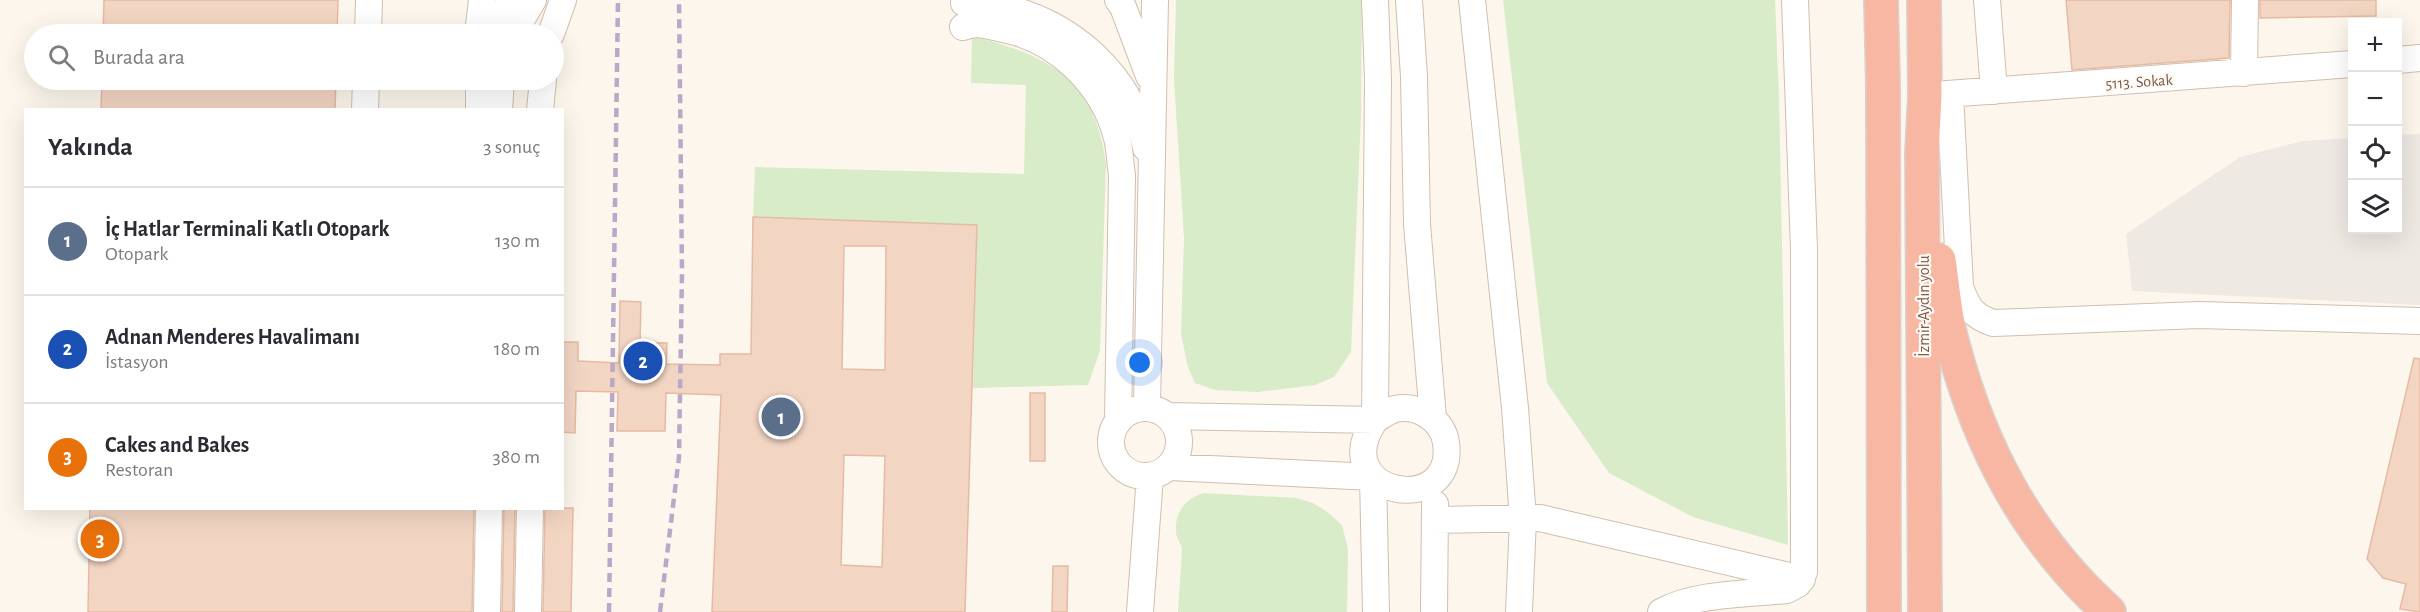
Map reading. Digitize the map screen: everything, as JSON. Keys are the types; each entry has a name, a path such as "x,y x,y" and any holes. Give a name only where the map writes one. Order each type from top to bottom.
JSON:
{"highway":[{"path":"1881,0 1884,612"},
{"name":"İzmir-Aydın yolu","path":"1924,0 1937,95 1922,153 1925,612"},
{"path":"1922,153 1952,340 1978,424 2011,490 2033,527 2060,563 2109,612"}],"street":[{"path":"368,24 369,0"},
{"path":"479,24 482,0"},
{"path":"504,24 509,0"},
{"path":"519,24 532,0"},
{"path":"534,24 538,0"},
{"path":"555,24 563,0"},
{"path":"1118,0 1124,7 1155,90"},
{"path":"1155,0 1153,181 1158,412"},
{"path":"1373,477 1159,472 1138,476 1119,464 1113,454 1111,443 1118,422 1126,414 1158,412 1375,420 1394,410 1407,408 1421,411 1432,418 1442,429 1447,448 1443,468 1435,479 1424,487 1410,491 1397,490 1384,485 1373,477 1366,465 1365,438 1375,420 1378,78 1375,0"},
{"path":"1409,0 1414,77 1417,224 1432,418"},
{"path":"1472,0 1515,408 1523,519 1519,612"},
{"path":"1661,612 1706,598 1787,590 1798,584 1804,572 1803,249 1795,0"},
{"path":"1987,0 1994,91"},
{"path":"2244,73 2245,0"},
{"path":"1118,422 1122,175 1117,139 1108,112 1086,78 1060,52 1017,32 972,23 964,15 972,3 1014,10 1038,17 1094,54 1114,78 1132,106 1144,135 1153,181"},
{"path":"2402,60 2420,58"},
{"name":"5113. Sokak","path":"1937,95 2348,64"},
{"path":"365,108 366,90"},
{"path":"479,90 479,108"},
{"path":"499,108 502,90"},
{"path":"504,90 505,108"},
{"path":"528,90 528,108"},
{"path":"540,108 542,90"},
{"path":"1937,95 1960,287 1966,302 1979,318 1993,323 2239,315 2420,321"},
{"path":"1140,612 1159,472 1176,458 1179,447 1179,436 1175,425 1158,412"},
{"path":"1373,477 1376,612"},
{"path":"1434,612 1435,479"},
{"path":"487,612 489,510"},
{"path":"496,612 498,510"},
{"path":"518,612 520,510"},
{"path":"528,612 530,510"},
{"path":"1435,520 1540,518 1559,521 1802,579"}],"shaded area":[{"path":"2420,134 2420,305 2132,291 2126,234 2240,157 2302,141 2348,138 2348,234 2402,234 2402,135"}],"green space":[{"path":"1176,0 1362,0 1361,116 1351,352 1334,377 1315,385 1257,392 1215,390 1195,383 1188,367 1181,334 1184,238 1174,79"},
{"path":"1503,0 1775,0 1788,545 1693,517 1609,473 1547,383"},
{"path":"972,36 1024,52 1064,75 1079,91 1091,111 1100,135 1106,164 1100,351 1088,385 973,388 977,225 753,217 755,167 1024,174 1026,85 971,83"},
{"path":"1203,493 1296,498 1313,503 1326,511 1342,525 1348,549 1347,612 1178,612 1182,550 1176,534 1177,518 1186,503"}],"building":[{"path":"104,0 338,0 337,24 103,24"},
{"path":"2066,0 2230,0 2229,58 2072,70"},
{"path":"2260,0 2376,0 2376,16 2260,18"},
{"path":"102,90 336,90 335,108 101,108"},
{"path":"753,217 977,225 965,612 712,612 721,395 666,393 665,431 617,431 618,392 576,391 575,433 564,432 564,342 578,342 578,361 619,363 620,301 641,302 640,343 667,343 666,364 720,365 720,354 751,354","holes":["844,246 886,246 885,370 842,369","844,455 885,456 882,567 841,565"]},
{"path":"2414,358 2420,359 2420,612 2400,609 2406,584 2383,578 2367,559"},
{"path":"1030,393 1045,393 1045,461 1030,461"},
{"path":"573,508 571,612 543,612 545,510"},
{"path":"90,510 474,510 472,612 88,612"},
{"path":"504,510 515,510 513,612 502,612"},
{"path":"1053,566 1068,566 1067,612 1052,612"}],"railway":[{"path":"609,612 618,0"},
{"path":"660,612 679,457 682,272 679,0"}],"place":[{"name":"Adnan Menderes Havalimanı","path":"643,361"},
{"name":"İç Hatlar Terminali Katlı Otopark","path":"781,417"},
{"name":"Cakes and Bakes","path":"100,539"}]}
